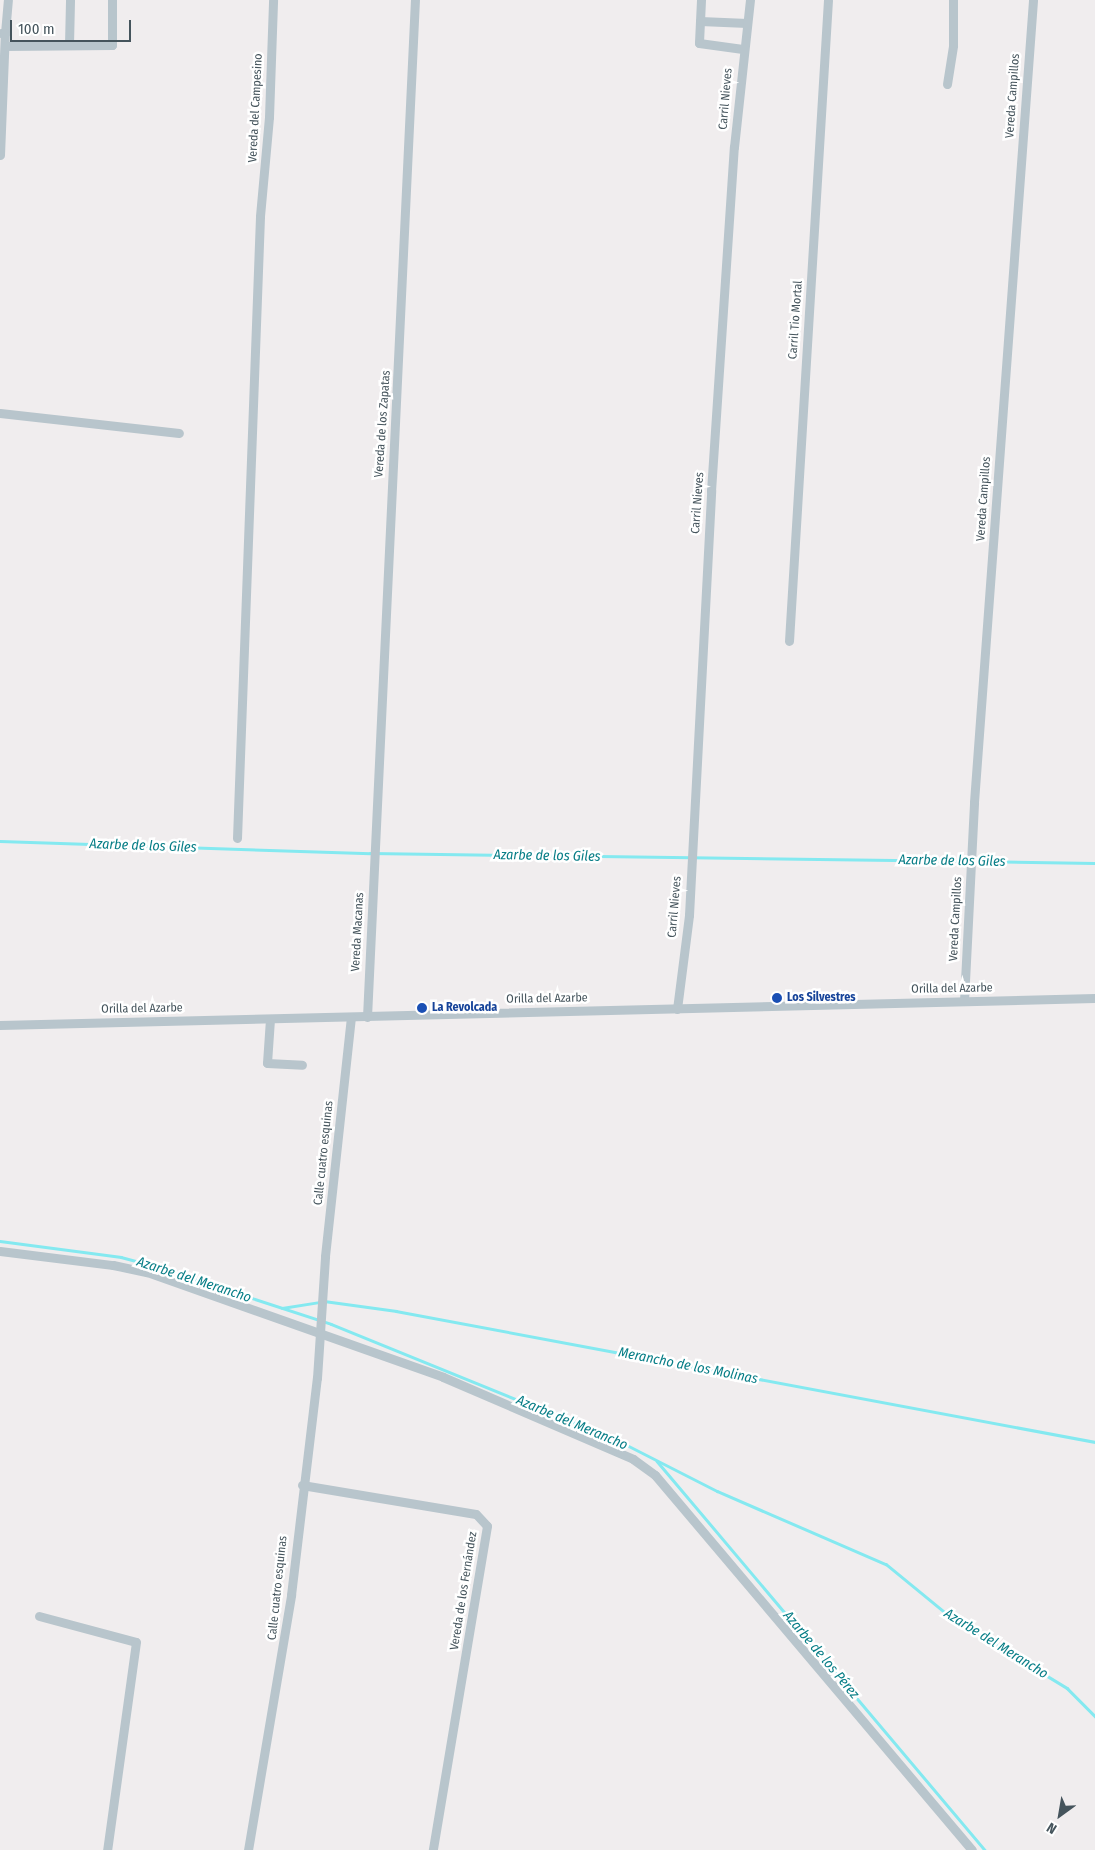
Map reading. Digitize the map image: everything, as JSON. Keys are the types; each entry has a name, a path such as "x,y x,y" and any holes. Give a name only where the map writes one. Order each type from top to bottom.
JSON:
{"street":[{"path":"0,155 5,46 3,33 8,0"},
{"path":"69,45 70,0"},
{"path":"5,46 112,45 112,0"},
{"name":"Vereda del Campesino","path":"237,838 260,216 269,116 273,0"},
{"name":"Vereda de los Zapatas","path":"374,849 415,0"},
{"path":"701,0 699,43 743,49"},
{"name":"Carril Nieves","path":"677,1009 689,915 711,491 743,49 750,0"},
{"name":"Carril Tio Mortal","path":"789,641 828,0"},
{"path":"947,84 953,45 953,0"},
{"name":"Vereda Campillos","path":"964,1001 974,802 1033,0"},
{"path":"700,21 746,23"},
{"path":"0,413 179,433"},
{"name":"Vereda Macanas","path":"367,1016 374,849"},
{"name":"Orilla del Azarbe","path":"0,1025 1095,998"},
{"name":"Calle cuatro esquinas","path":"248,1850 285,1643 302,1485 317,1378 322,1292 351,1016"},
{"path":"270,1019 267,1063 302,1065"},
{"path":"0,1251 113,1265 147,1272 319,1326 575,1432 633,1459 655,1475 972,1850"},
{"name":"Vereda de los Fernández","path":"302,1485 476,1514 487,1526 432,1850"},
{"path":"38,1616 136,1642 107,1850"}],"waterway":[{"name":"Azarbe de los Giles","path":"0,841 370,853 969,861"},
{"name":"Azarbe de los Giles","path":"974,861 1095,863"},
{"name":"Azarbe del Merancho","path":"0,1241 121,1257 154,1266 331,1324 621,1442 717,1491 886,1564 952,1618 1067,1688 1095,1716"},
{"name":"Merancho de los Molinas","path":"324,1301 396,1311 1095,1442"},
{"name":"Merancho de los Molinas","path":"282,1308 319,1302"},
{"name":"Azarbe de los Pérez","path":"657,1461 985,1850"}],"place":[{"name":"Los Silvestres","path":"777,998"},
{"name":"La Revolcada","path":"422,1008"}]}
